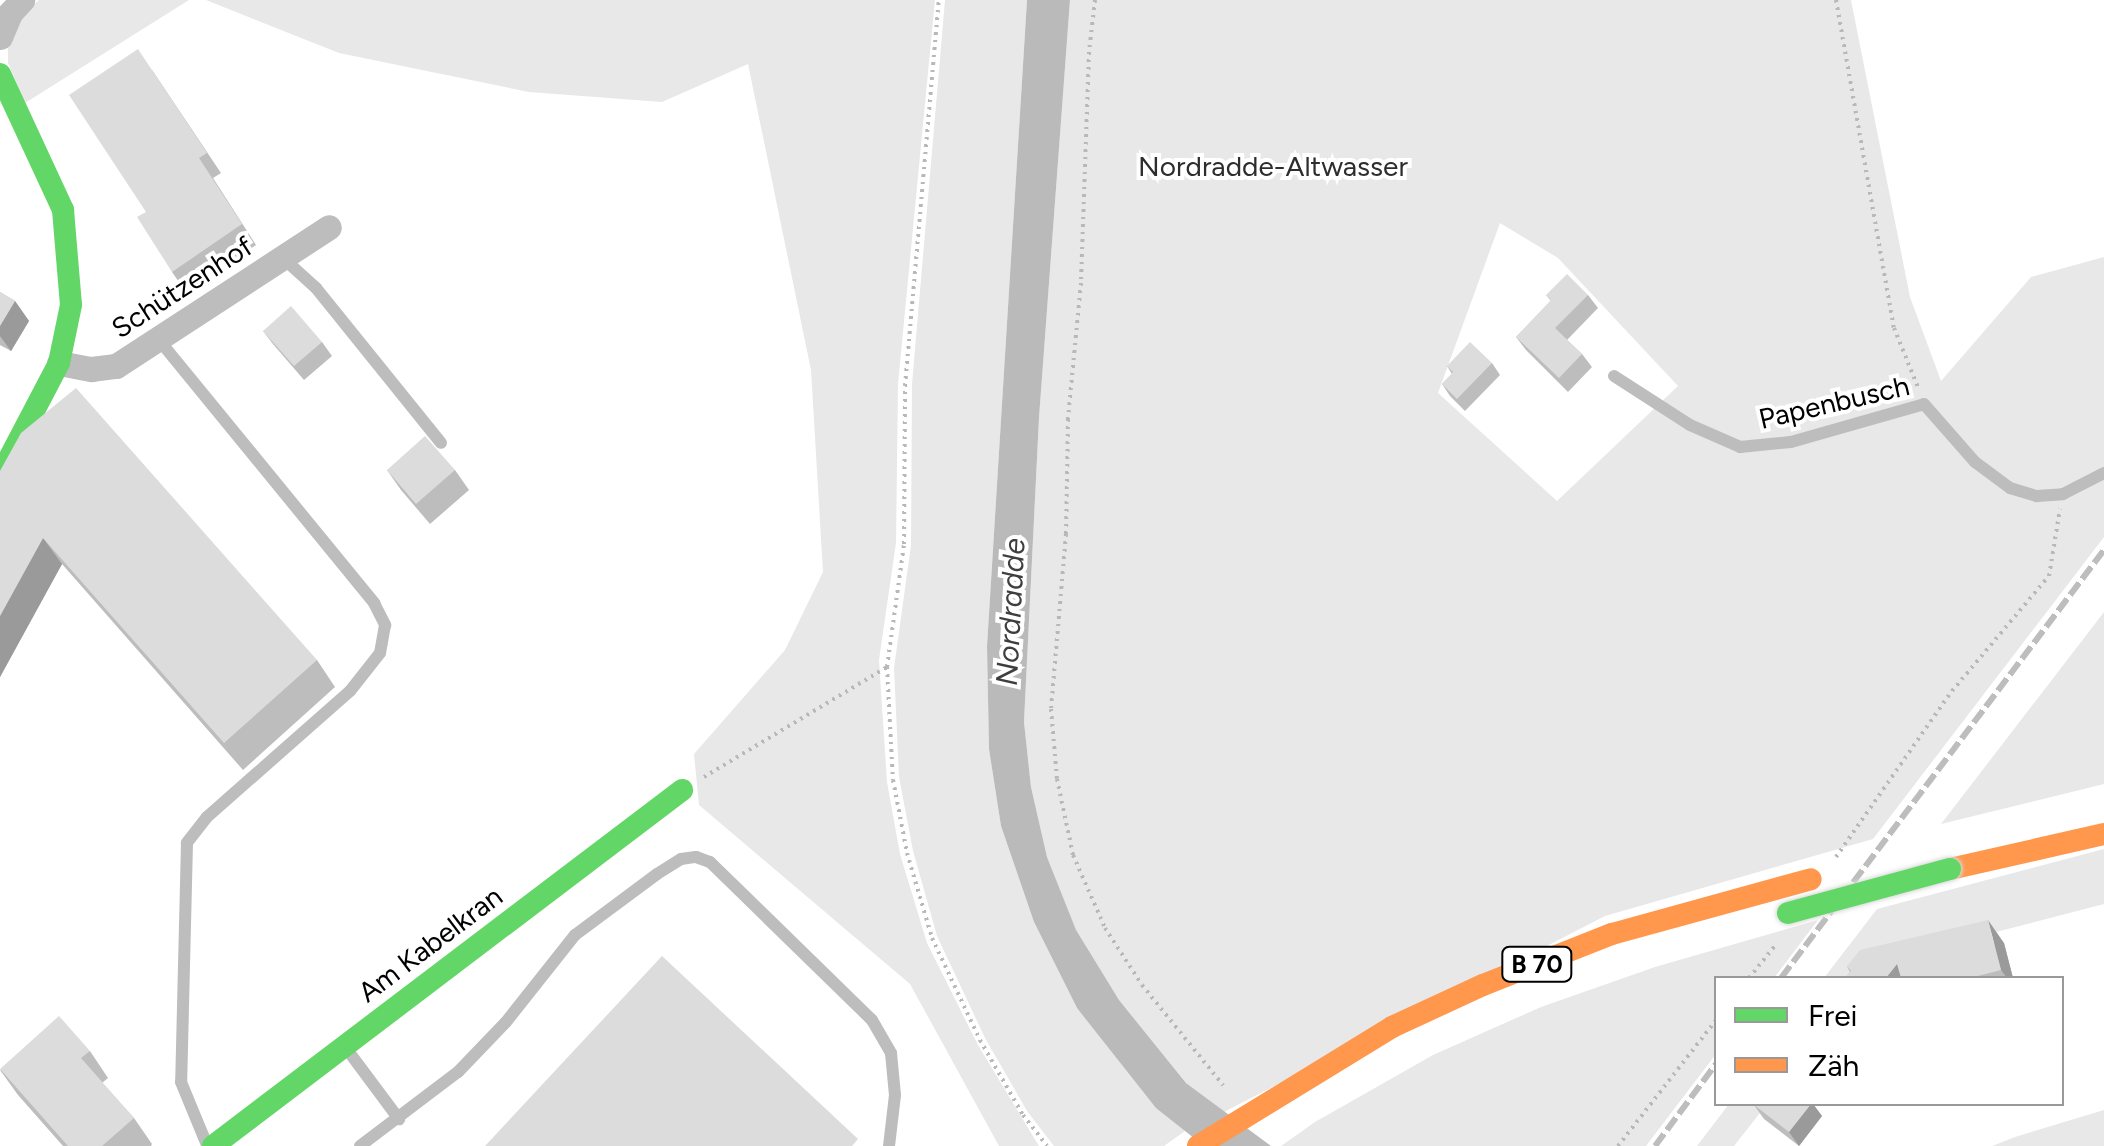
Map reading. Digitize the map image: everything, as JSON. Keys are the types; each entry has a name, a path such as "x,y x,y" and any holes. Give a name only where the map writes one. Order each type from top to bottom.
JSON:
{"main road":[{"name":"Schützenhof","path":"0,74 62,210 71,305 59,364 0,476"},
{"name":"Am Kabelkran","path":"210,1146 682,790"},
{"path":"1928,850 2000,833"},
{"path":"1778,924 1950,869 2104,834"},
{"name":"B 70","path":"1198,1146 1392,1027 1484,985 1612,934 1825,872"}],"street":[{"path":"1,27 22,0"},
{"name":"Schützenhof","path":"59,364 91,369 116,366 329,227"}],"lane":[{"path":"283,258 316,288 442,443"},
{"path":"160,340 374,603 385,625 380,653 350,691 207,817 187,843 181,1082 210,1146"},
{"name":"Papenbusch","path":"1614,376 1690,425 1740,447 1792,442 1924,404 1975,462 2010,488 2037,496 2063,494"},
{"path":"2063,494 2104,472"},
{"path":"360,1146 458,1072 506,1022 575,936 657,874 681,859 696,857 710,862 872,1020 891,1053 896,1095 889,1146"},
{"path":"344,1046 399,1120"}],"path":[{"path":"940,0 905,386 904,544 886,667 893,780 907,853 932,938 980,1040 1023,1115 1048,1146"},
{"path":"1096,0 1089,52 1081,283 1068,419 1066,534 1051,708 1056,778 1072,855 1105,928 1142,986 1223,1085"},
{"path":"1836,0 1894,328 1924,404"},
{"path":"1825,872 1952,690 2048,576 2063,494"},
{"path":"682,790 886,667"},
{"path":"1750,976 1778,924"},
{"path":"1618,1146 1714,1023"}],"green space":[{"path":"39,0 189,0 25,103 8,63 8,48 22,16"},
{"path":"206,0 935,0 898,384 896,543 879,660 887,782 900,854 927,943 978,1045 1039,1146 999,1146 910,984 699,805 694,754 785,650 823,572 811,370 748,64 662,102 529,92 339,53"},
{"path":"945,0 1027,0 987,646 989,748 1001,826 1034,922 1077,1008 1185,1131 1164,1146 1054,1146 1027,1111 985,1038 937,936 913,851 899,777 894,668 911,545 912,384"},
{"name":"Nordradde-Altwasser","path":"1070,0 1851,0 1910,297 1941,381 2031,277 2104,257 2104,537 1873,839 1605,916 1224,1112 1186,1083 1119,1000 1076,931 1047,857 1031,787 1024,722 1039,418","holes":["1500,223 1558,258 1678,386 1557,501 1438,393"]},
{"path":"2104,612 2104,784 1941,824"},
{"path":"2104,849 2104,904 1938,947 1868,976 1826,976 1877,909"},
{"path":"1818,920 1776,976 1714,976 1714,1057 1646,1146 1281,1146 1315,1122 1433,1055 1541,1007 1655,967"},
{"path":"1727,1106 1765,1106 1734,1146 1697,1146"},
{"path":"2104,1110 2104,1146 1992,1146 2015,1137"}],"water":[{"name":"Nordradde","path":"1027,0 1070,0 1039,418 1024,722 1031,787 1047,857 1076,930 1119,1000 1186,1083 1271,1146 1204,1146 1156,1108 1077,1008 1034,922 1001,826 989,749 987,646"}],"building":[{"path":"138,49 207,153 199,158 242,224 172,272 137,217 146,212 69,95"},
{"path":"1567,274 1588,295 1555,328 1582,354 1559,378 1516,337 1551,300 1546,295"},
{"path":"0,292 15,301 0,326"},
{"path":"291,306 322,342 294,366 263,331"},
{"path":"1470,342 1492,363 1457,399 1442,384 1453,372 1447,366"},
{"path":"76,388 317,660 224,743 43,538 0,616 0,471 21,433"},
{"path":"425,436 455,470 416,504 387,470"},
{"path":"1988,920 2001,970 1978,976 1900,976 1897,964 1888,976 1847,976 1851,971 1847,966 1860,950"},
{"path":"662,956 858,1139 852,1146 485,1146"},
{"path":"59,1016 90,1051 81,1058 134,1118 102,1146 68,1146 0,1069"},
{"path":"1755,1106 1809,1106 1789,1132"}],"railway":[{"path":"1783,976 2104,550"},
{"path":"1655,1146 1714,1067"}],"traffic: fast":[{"path":"0,74 63,210 71,305 59,363 0,476"},
{"path":"213,1146 682,790"},
{"path":"1788,913 1950,869"}],"traffic: slow":[{"path":"1950,869 2104,834"},
{"path":"1198,1146 1392,1027 1483,985 1612,934 1811,879"}]}
